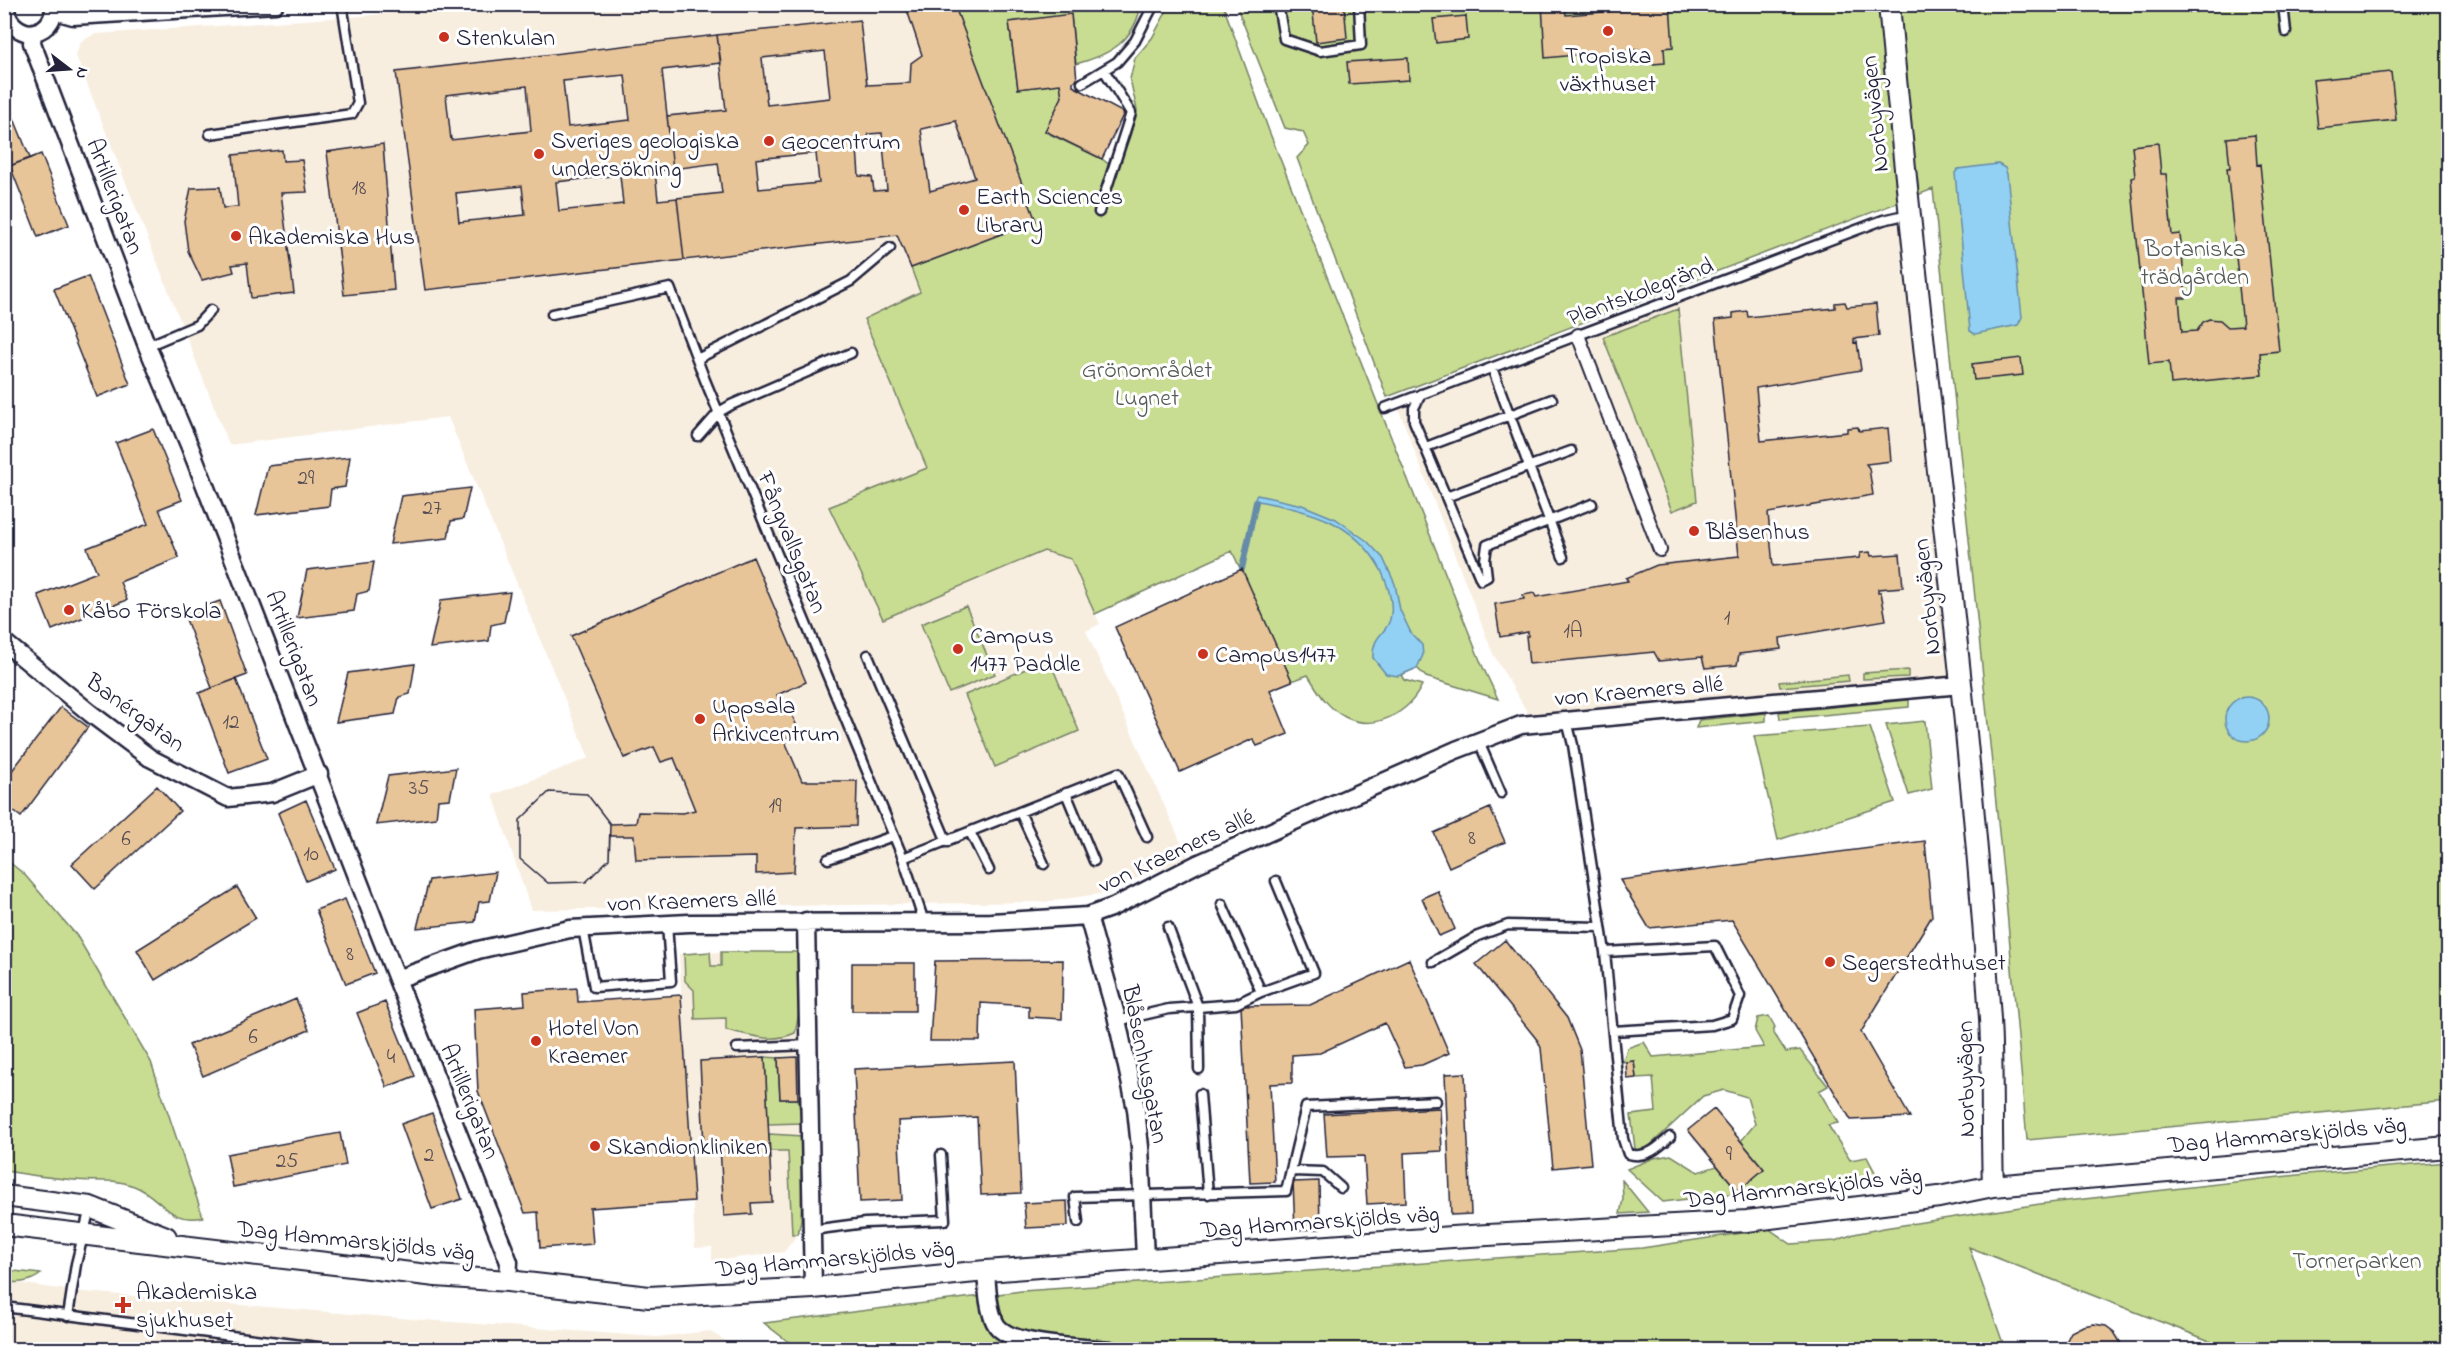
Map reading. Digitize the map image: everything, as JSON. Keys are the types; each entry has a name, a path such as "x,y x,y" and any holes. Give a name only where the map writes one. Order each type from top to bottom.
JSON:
{"street":[{"path":"6,14 20,31 33,33 45,28 51,22 54,8 73,16 274,4"},
{"name":"Norbyvägen","path":"1889,4 1909,214 1969,749 1990,1023 1993,1186"},
{"name":"Artillerigatan","path":"33,33 33,43 147,346 190,447 509,1262 508,1281"},
{"path":"1578,335 1660,550"},
{"name":"Banérgatan","path":"4,642 150,758 228,798 272,793 319,774"},
{"name":"von Kraemers allé","path":"397,979 478,950 570,929 806,921 991,922 1088,916 1113,907 1197,864 1521,725 1961,685"},
{"name":"Blåsenhusgatan","path":"1088,916 1118,1021 1136,1109 1145,1259"},
{"path":"806,921 813,1288"},
{"name":"Dag Hammarskjölds väg","path":"4,1225 436,1276 508,1281 649,1297 813,1288 986,1271 1452,1237 1747,1221 1939,1197 1993,1186 2448,1147"},
{"name":"Dag Hammarskjölds väg","path":"4,1196 90,1207 194,1248"},
{"path":"986,1271 993,1316 998,1326 1011,1336 1040,1343 1110,1350"}],"lane":[{"path":"210,134 352,114 358,103 342,4"},
{"path":"1082,83 1117,62 1135,41 1154,4"},
{"path":"1278,4 1284,39 1320,51 1361,45 1359,4"},
{"path":"2283,4 2286,32"},
{"path":"1099,212 1131,113 1104,70"},
{"name":"Plantskolegränd","path":"1385,408 1883,220 1909,214"},
{"path":"697,359 851,281 890,248"},
{"name":"Fångvallsgatan","path":"552,315 670,288 697,359 903,858 924,922"},
{"path":"147,346 197,325 211,310"},
{"path":"698,436 719,412 851,353"},
{"path":"1492,368 1563,557"},
{"path":"1421,394 1414,408 1414,421 1481,580 1487,577 1485,560 1487,545 1592,504"},
{"path":"1426,447 1552,399"},
{"path":"1446,497 1572,451"},
{"path":"868,655 947,842"},
{"path":"1567,721 1573,745 1605,952 1623,1139 1628,1154 1635,1156 1649,1154 1670,1137"},
{"path":"1479,742 1501,792"},
{"path":"903,858 1118,773 1147,837"},
{"path":"1066,793 1094,861"},
{"path":"1020,812 1044,864"},
{"path":"970,832 989,870"},
{"path":"828,859 893,836"},
{"path":"1118,1021 1169,1009 1236,1004 1261,992 1314,973 1276,881"},
{"path":"1222,904 1261,992"},
{"path":"583,928 594,987 671,981 667,924"},
{"path":"1433,962 1478,936 1508,925 1601,927"},
{"path":"1168,927 1198,1006 1199,1069"},
{"path":"1605,952 1715,946 1740,996 1732,1019 1712,1025 1613,1031"},
{"path":"737,1048 808,1045"},
{"path":"1200,1094 1208,1194"},
{"path":"1078,1222 1076,1197 1286,1191 1306,1107 1436,1101"},
{"path":"812,1230 865,1223 945,1220 940,1155"},
{"path":"1292,1171 1323,1172 1341,1188"},
{"path":"68,1316 69,1298 90,1207"},
{"path":"4,1307 341,1350"}],"shaded area":[{"path":"478,5 954,5 1036,221 911,268 920,292 865,319 928,469 829,506 883,619 1044,551 1071,559 1100,624 1086,631 1188,858 1099,894 1043,902 531,910 493,795 589,758 448,417 229,445 76,56 80,42 95,34 361,16"},
{"name":"Blåsenhus","path":"1907,218 1957,679 1530,717 1493,654 1398,408"},
{"path":"798,952 803,1136 801,1220 798,1234 784,1252 712,1261 712,1247 695,1248 679,954"},
{"name":"Akademiska sjukhuset","path":"5,1281 74,1291 657,1337 709,1331 739,1349 5,1350"}],"green space":[{"name":"Grönområdet Lugnet","path":"954,5 1141,5 1133,29 1126,38 1109,51 1076,64 1071,15 1009,22 1018,89 1060,84 1062,97 1045,132 1102,159 1116,170 1130,136 1137,110 1130,79 1135,58 1152,38 1170,5 1223,5 1269,131 1481,663 1498,699 1426,677 1417,668 1401,675 1404,680 1422,685 1409,704 1400,711 1379,721 1356,721 1345,717 1328,704 1308,675 1292,681 1232,551 1095,614 1071,559 1044,551 883,619 829,507 927,468 864,319 920,292 911,268 1035,221"},
{"name":"Botaniska trädgården","path":"1236,5 2444,5 2448,53 2448,1101 2027,1140 2006,900 1933,189 1387,397 1297,158 1309,145 1303,132 1285,128"},
{"path":"1678,309 1697,501 1672,511 1603,337"},
{"name":"Campus 1477 Paddle","path":"966,606 995,674 949,693 921,624"},
{"path":"1049,659 1079,731 995,767 965,695"},
{"path":"1908,670 1908,677 1863,679 1863,673"},
{"path":"1848,675 1849,681 1780,687 1779,682"},
{"path":"1909,700 1909,707 1780,719 1779,712"},
{"path":"1766,713 1766,721 1696,728 1699,720"},
{"path":"1925,721 1932,789 1909,795 1886,725"},
{"path":"1870,727 1895,802 1778,840 1754,736"},
{"path":"4,858 24,874 77,936 151,1062 203,1217 181,1217 143,1191 126,1184 5,1171"},
{"path":"710,952 711,966 721,966 721,952 798,952 799,1013 795,1033 777,1038 761,1038 726,1030 726,1018 695,1019 694,990 685,981 684,954"},
{"path":"1769,1016 1775,1027 1773,1032 1786,1052 1800,1050 1828,1086 1819,1091 1838,1123 1828,1125 1850,1160 1867,1157 1877,1176 1663,1202 1627,1169 1654,1158 1671,1155 1698,1172 1717,1166 1738,1191 1764,1169 1741,1141 1755,1124 1747,1097 1724,1090 1703,1096 1643,1152 1635,1149 1631,1115 1656,1112 1653,1077 1636,1078 1634,1061 1623,1062 1627,1048 1644,1042 1653,1057 1764,1047 1755,1031 1758,1018"},
{"path":"765,1057 778,1058 780,1099 798,1099 802,1123 768,1124"},
{"path":"769,1134 803,1136 801,1220 798,1234 792,1234 788,1151 770,1151"},
{"name":"Tornerparken","path":"2448,1162 2448,1349 2222,1349 2215,1343 1969,1247 2005,1349 799,1350 764,1323 1022,1291 1642,1248 1769,1229 1791,1244 1835,1241 1854,1234 1884,1228 2040,1204 2307,1174"},
{"path":"1622,1180 1648,1212 1620,1214 1623,1199"},
{"path":"5,1270 41,1274 24,1282 5,1282"}],"water":[{"path":"1998,164 2005,168 2007,174 2022,317 2018,325 1975,334 1970,331 1955,173 1958,169"},
{"path":"1257,495 1302,505 1336,519 1367,541 1383,558 1395,584 1400,610 1411,633 1422,645 1423,655 1417,668 1398,676 1386,674 1373,658 1375,643 1390,621 1391,603 1381,570 1358,540 1344,529 1312,514 1256,502 1254,500"},
{"path":"2247,697 2256,698 2263,703 2268,710 2268,728 2263,735 2256,740 2247,741 2238,740 2231,735 2226,728 2225,719 2226,710 2231,703 2238,698"}],"building":[{"name":"Geocentrum","path":"905,4 954,4 1036,221 911,268 897,235 684,260 677,198 722,193 718,163 673,169 667,116 726,110 717,35 860,20 867,85 910,83 911,63 922,55","holes":["825,51 830,98 767,105 762,58","956,121 975,178 930,191 921,129","882,133 887,190 874,191 872,177 859,176 857,148 869,147 868,134","816,153 819,183 759,189 756,159"]},
{"path":"1312,4 1344,4 1347,38 1316,42"},
{"path":"1453,4 1485,4 1485,7 1454,11"},
{"name":"Tropiska växthuset","path":"1542,4 1564,4 1566,15 1626,10 1625,4 1670,4 1673,47 1664,48 1665,63 1640,65 1638,49 1545,58"},
{"path":"1071,14 1077,80 1073,82 1073,86 1124,113 1102,159 1045,131 1062,97 1060,84 1018,89 1009,22"},
{"path":"1466,16 1468,39 1436,43 1433,19"},
{"name":"Sveriges geologiska undersökning","path":"717,35 721,63 662,70 673,169 655,171 658,200 677,198 684,260 425,290 396,72","holes":["625,75 630,120 568,127 563,81","527,86 531,131 451,140 446,95","620,175 623,204 559,211 556,182","522,186 525,215 459,222 456,193"]},
{"path":"1408,58 1409,80 1349,84 1347,62"},
{"path":"2391,72 2396,120 2318,128 2313,80"},
{"path":"4,94 30,158 4,168"},
{"path":"2255,135 2279,351 2260,353 2262,375 2171,384 2169,362 2149,364 2131,178 2135,177 2132,146 2158,143 2161,174 2166,174 2172,235 2180,234 2186,298 2179,298 2182,332 2197,331 2203,322 2209,319 2220,320 2228,327 2243,326 2227,168 2230,168 2227,138"},
{"path":"383,144 394,290 344,295 327,152"},
{"name":"Akademiska Hus","path":"282,150 283,161 302,160 307,192 281,193 294,293 251,298 247,263 232,265 234,272 202,280 188,251 184,221 191,188 220,187 223,208 238,207 233,155"},
{"path":"41,154 69,225 38,237 10,166"},
{"path":"88,276 130,384 97,397 54,289"},
{"name":"Blåsenhus","path":"1845,302 1847,307 1876,304 1879,336 1854,339 1854,343 1857,342 1861,370 1756,388 1761,441 1847,432 1847,428 1858,427 1859,431 1888,428 1891,461 1866,464 1869,468 1873,495 1768,513 1773,566 1859,558 1860,553 1870,552 1871,556 1900,554 1903,587 1878,589 1878,592 1881,592 1886,620 1780,638 1781,649 1739,654 1737,665 1705,668 1702,657 1659,661 1654,652 1529,664 1526,636 1528,632 1500,637 1495,604 1524,599 1523,595 1534,593 1536,597 1628,581 1626,578 1657,565 1739,556 1715,320 1733,318 1733,313 1747,311 1748,317 1835,308 1835,303"},
{"path":"2021,358 2023,375 1974,380 1972,364"},
{"path":"153,429 182,500 159,509 179,558 120,582 127,600 52,630 38,595 97,572 87,548 148,524 116,443"},
{"path":"350,457 345,487 331,489 329,506 256,515 268,466"},
{"path":"470,488 463,519 451,521 448,538 390,544 401,496"},
{"name":"Uppsala Arkivcentrum","path":"753,557 806,682 777,695 781,706 787,704 799,731 784,739 802,781 857,781 856,826 796,828 794,872 756,874 756,857 636,860 634,836 610,836 609,859 586,882 548,883 520,859 520,820 549,792 587,794 610,824 636,823 638,812 683,813 695,810 674,758 661,762 654,747 624,758 571,636"},
{"path":"374,562 369,591 357,594 354,611 297,618 307,570"},
{"name":"Campus1477","path":"1242,569 1292,681 1270,690 1288,734 1257,746 1253,739 1180,772 1115,627"},
{"path":"510,592 504,622 491,625 489,641 430,648 441,600"},
{"path":"220,601 247,675 212,688 184,614"},
{"path":"415,664 410,694 399,697 395,714 336,722 348,673"},
{"path":"236,679 267,759 229,773 199,693"},
{"path":"61,707 88,727 21,817 4,804 4,781"},
{"path":"456,768 450,799 438,800 436,818 376,825 388,776"},
{"path":"157,786 180,811 95,889 72,864"},
{"path":"549,792 587,794 610,824 609,859 586,882 548,883 520,859 520,820"},
{"path":"306,800 335,869 306,881 278,813"},
{"path":"1490,808 1505,842 1449,867 1434,833"},
{"name":"Segerstedthuset","path":"1925,841 1932,916 1861,1032 1910,1117 1851,1120 1732,920 1649,928 1620,880"},
{"path":"496,872 490,901 479,902 475,922 417,928 429,880"},
{"path":"237,887 256,918 155,980 137,950"},
{"path":"1438,891 1455,929 1439,936 1422,898"},
{"path":"345,899 375,973 346,984 316,910"},
{"path":"1505,940 1567,1018 1580,1050 1591,1164 1553,1168 1541,1048 1538,1041 1476,964"},
{"path":"1409,959 1449,1053 1422,1065 1405,1067 1385,1023 1320,1053 1292,1055 1292,1083 1270,1084 1275,1182 1250,1183 1241,1006 1310,1005"},
{"path":"1063,960 1062,1019 1029,1017 1029,1006 981,1003 980,1041 930,1041 935,961"},
{"path":"852,963 915,963 915,1011 852,1011"},
{"name":"Skandionkliniken","path":"577,988 578,1002 681,995 694,1201 590,1208 593,1244 540,1248 538,1212 525,1213 478,1091 474,1009 525,1005 524,992"},
{"path":"296,999 309,1030 203,1076 189,1045"},
{"path":"385,1002 415,1076 387,1087 357,1013"},
{"path":"765,1057 772,1202 751,1203 752,1214 724,1216 720,1146 704,1147 700,1061"},
{"path":"797,1057 798,1099 780,1099 778,1058"},
{"path":"1015,1061 1021,1193 981,1195 977,1117 898,1121 902,1200 860,1202 854,1069"},
{"path":"1634,1061 1636,1078 1627,1079 1626,1062"},
{"path":"1465,1073 1471,1214 1451,1215 1445,1074"},
{"path":"1440,1108 1442,1151 1404,1153 1406,1202 1367,1204 1364,1156 1327,1157 1324,1114"},
{"path":"1714,1109 1764,1169 1738,1191 1688,1130"},
{"path":"432,1113 462,1199 432,1209 401,1124"},
{"path":"340,1133 346,1165 233,1187 227,1154"},
{"path":"1319,1181 1320,1229 1295,1230 1293,1182"},
{"path":"1067,1201 1068,1226 1026,1228 1024,1203"},
{"path":"2094,1324 2106,1326 2114,1332 2125,1350 2062,1350 2071,1332"},
{"path":"2187,1345 2188,1350 2131,1350"}],"waterway":[{"path":"1242,569 1256,502"}],"place":[{"name":"Tropiska växthuset","path":"1608,31"},
{"name":"Stenkulan","path":"444,37"},
{"name":"Geocentrum","path":"769,141"},
{"name":"Sveriges geologiska undersökning","path":"539,154"},
{"name":"Earth Sciences Library","path":"964,210"},
{"name":"Akademiska Hus","path":"236,236"},
{"name":"Blåsenhus","path":"1694,531"},
{"name":"Kåbo Förskola","path":"69,610"},
{"name":"Campus 1477 Paddle","path":"958,649"},
{"name":"Campus1477","path":"1203,654"},
{"name":"Uppsala Arkivcentrum","path":"700,719"},
{"name":"Segerstedthuset","path":"1830,962"},
{"name":"Hotel Von Kraemer","path":"536,1041"},
{"name":"Skandionkliniken","path":"595,1146"},
{"name":"Akademiska sjukhuset","path":"123,1305"}]}
